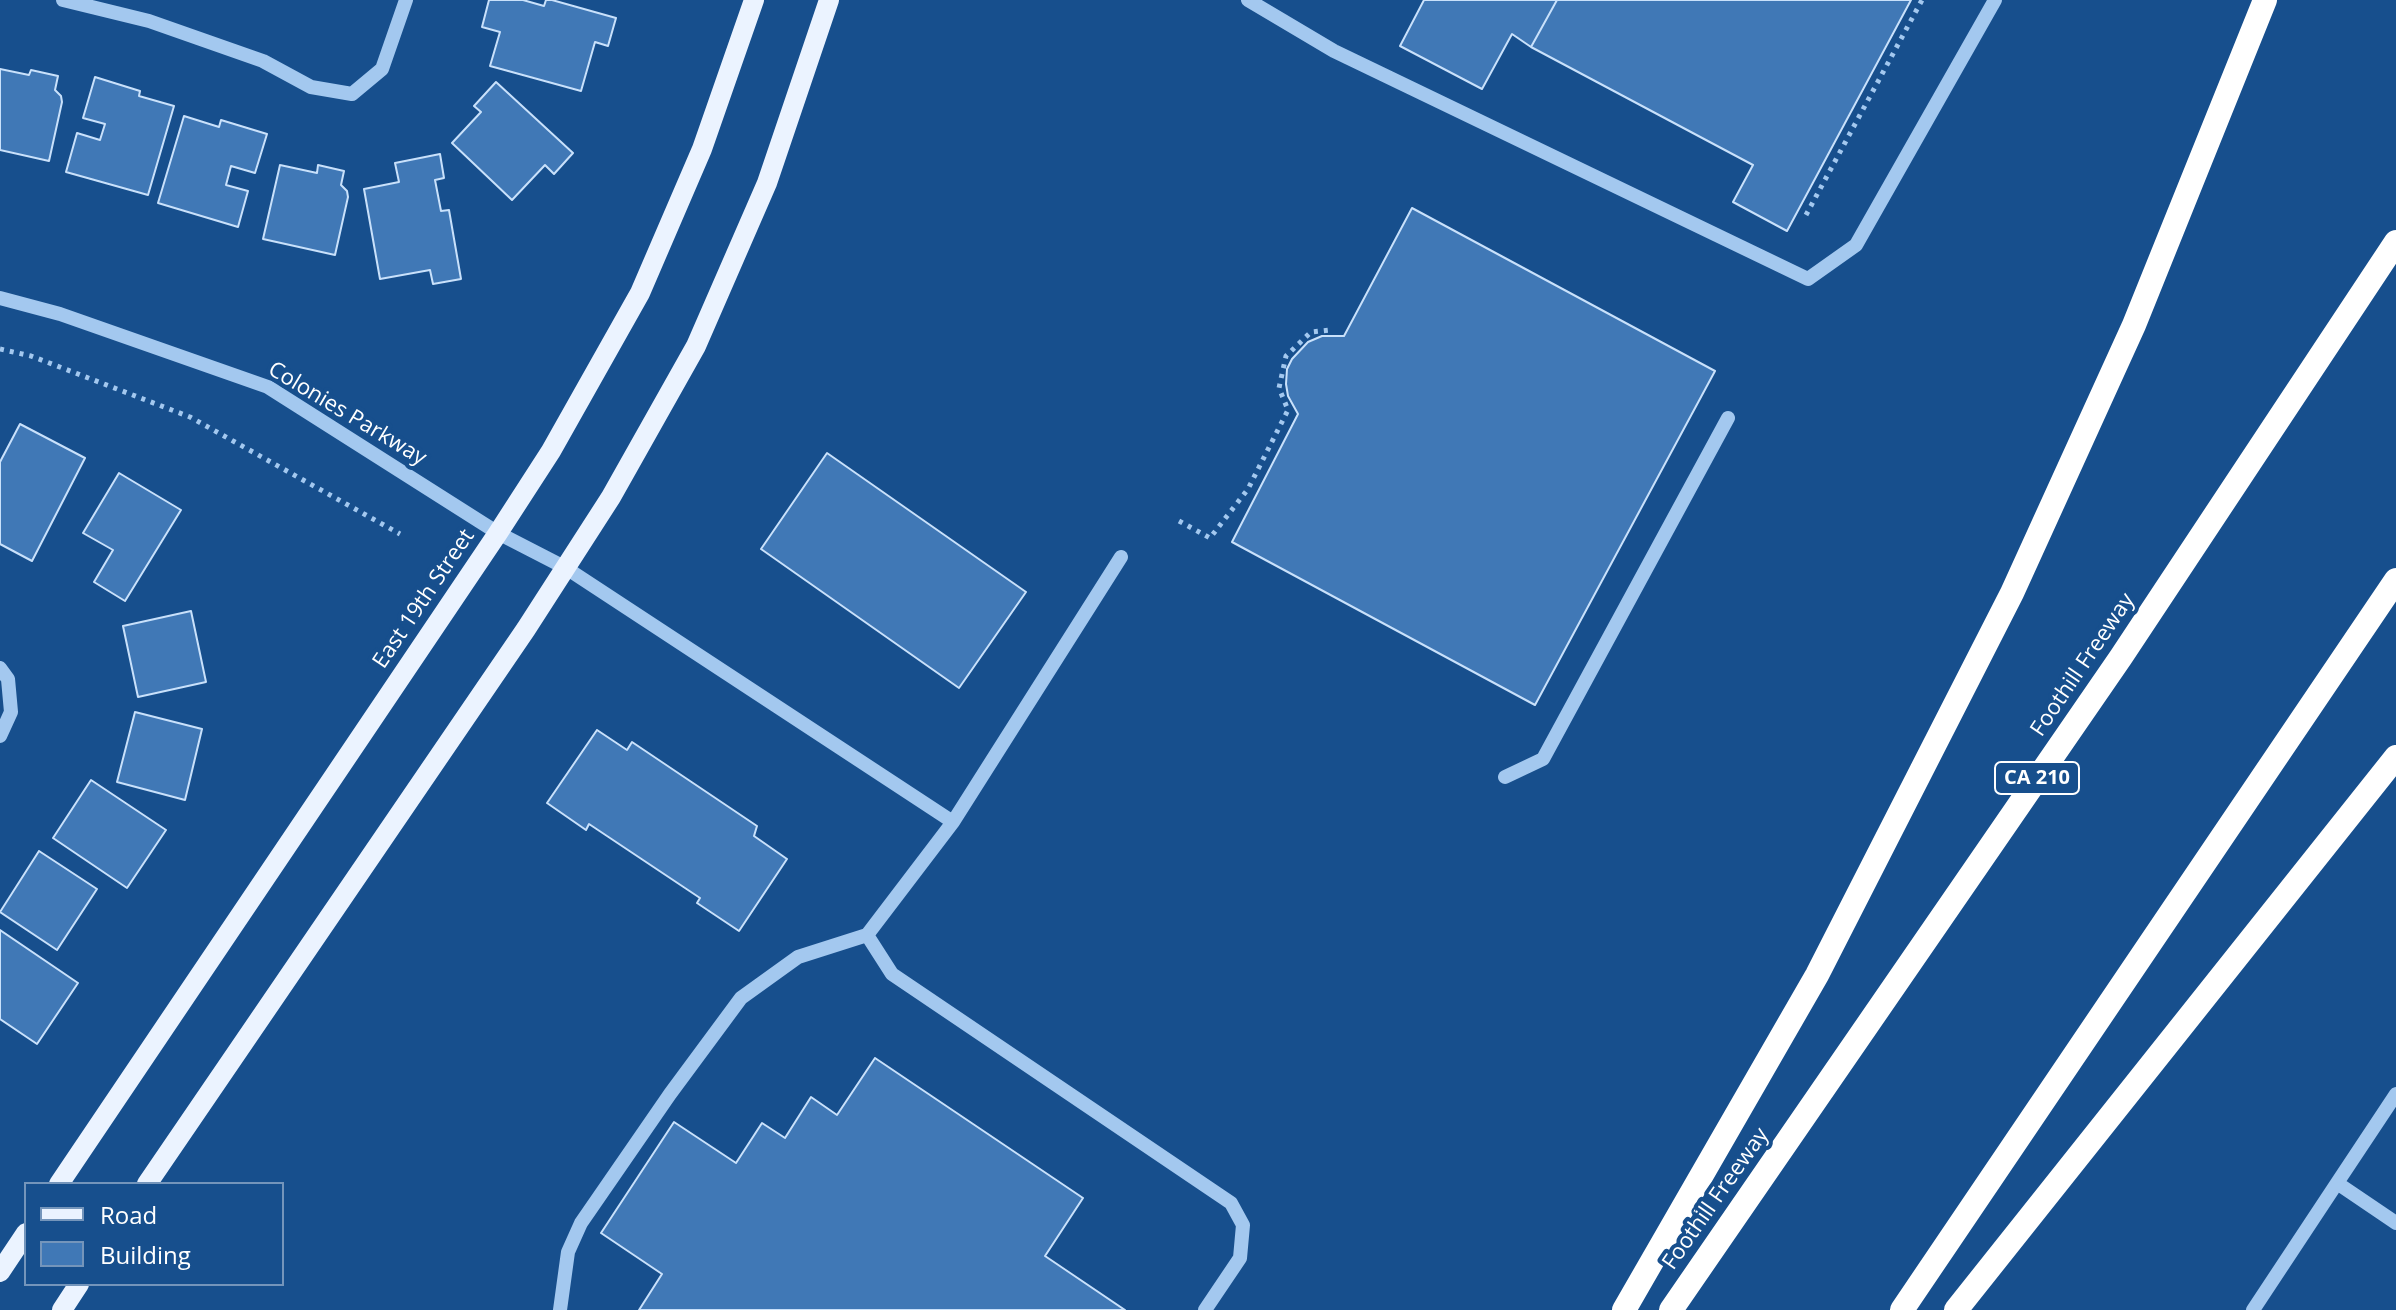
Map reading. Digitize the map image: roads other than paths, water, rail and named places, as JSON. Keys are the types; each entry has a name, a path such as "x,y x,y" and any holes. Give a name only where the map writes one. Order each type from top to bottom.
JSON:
{"highway":[{"path":"1624,1310 1817,975 2012,593 2134,325 2265,0"},
{"name":"Foothill Freeway","path":"1671,1310 2121,657 2396,242"},
{"path":"1902,1310 2396,580"},
{"path":"1956,1310 2396,757"}],"main road":[{"name":"East 19th Street","path":"60,1182 551,451 640,293 702,149 754,0"},
{"path":"148,1182 566,568 611,497 696,346 767,183 829,0"},
{"path":"0,1272 24,1236"},
{"path":"62,1310 78,1286"}],"street":[{"path":"63,0 149,21 263,61 311,87 352,94 382,69 406,0"},
{"path":"1248,0 1334,51 1808,279 1856,245 1995,0"},
{"name":"Colonies Parkway","path":"0,298 60,314 268,387 498,533 566,568 953,822"},
{"path":"1505,777 1543,759 1728,418"},
{"path":"560,1310 568,1252 581,1223 741,998 798,957 867,935 953,822 1121,557"},
{"path":"0,736 11,712 4,674"},
{"path":"867,935 892,974 1231,1203 1243,1225 1240,1258 1205,1310"},
{"path":"2253,1310 2396,1094"},
{"path":"2337,1183 2396,1223"}]}
